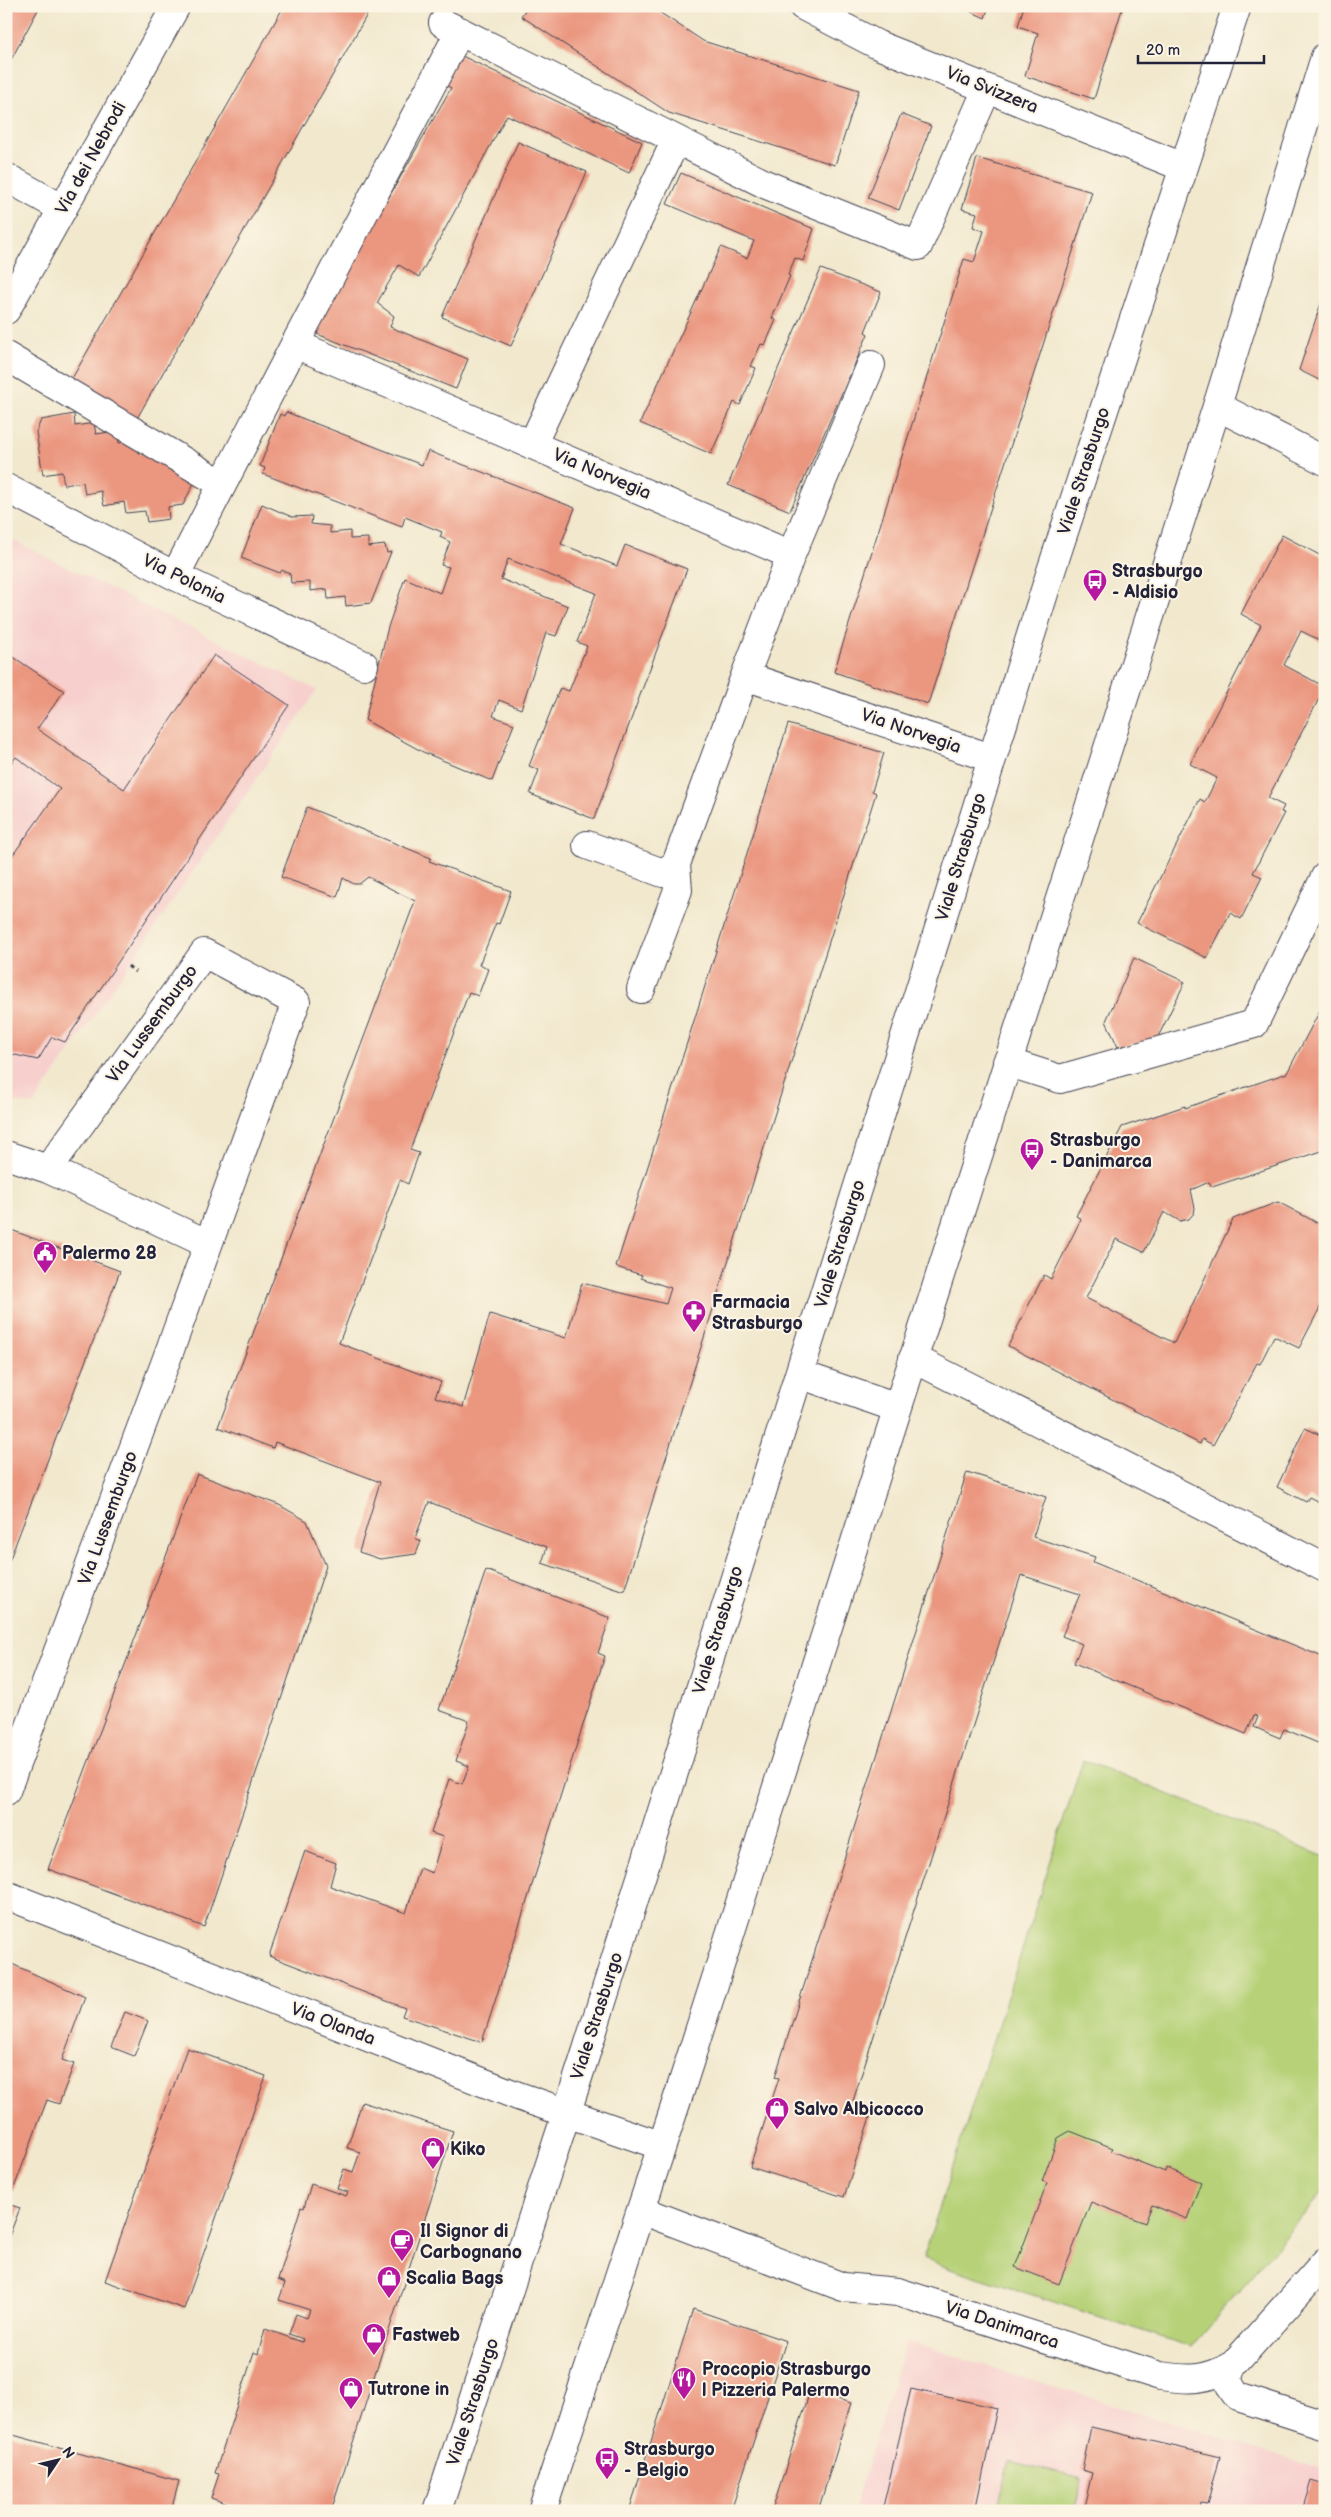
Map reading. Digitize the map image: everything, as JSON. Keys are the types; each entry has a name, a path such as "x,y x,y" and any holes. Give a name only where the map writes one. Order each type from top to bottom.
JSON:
{"street":[{"name":"Via dei Nebrodi","path":"6,310 176,6"},
{"name":"Via Svizzera","path":"803,6 878,45 1183,167"},
{"name":"Viale Strasburgo","path":"437,2511 566,2113 992,758 1237,6"},
{"path":"175,576 295,344 451,27 767,185 918,246 987,88"},
{"path":"542,2511 662,2146 1217,406 1325,56"},
{"path":"532,444 676,140"},
{"path":"6,177 63,209"},
{"name":"Via Norvegia","path":"295,344 791,555"},
{"path":"6,356 222,484"},
{"path":"642,989 678,890 676,864 791,555 870,365"},
{"path":"1217,406 1325,461"},
{"name":"Via Polonia","path":"6,488 175,576 364,664"},
{"name":"Via Norvegia","path":"745,676 992,758"},
{"path":"587,845 663,873 676,864"},
{"path":"1007,1062 1060,1079 1254,1024 1325,877"},
{"name":"Via Lussemburgo","path":"6,1791 296,1002 204,953 48,1169"},
{"path":"6,1155 48,1169 208,1244"},
{"path":"913,1358 1325,1568"},
{"path":"799,1374 897,1408"},
{"name":"Via Olanda","path":"6,1895 500,2089 662,2146"},
{"name":"Via Danimarca","path":"641,2210 842,2287 898,2292 1160,2376 1190,2380 1212,2377 1232,2366 1325,2262"},
{"path":"1232,2366 1227,2378 1230,2387 1238,2396 1325,2425"}],"path":[{"path":"128,966 135,972"}],"shaded area":[{"path":"6,537 317,690 33,1105 6,1100"},
{"path":"906,2341 1325,2470 1325,2511 853,2511"}],"green space":[{"path":"1083,1760 1325,1857 1325,2190 1191,2347 923,2259"},
{"path":"1009,2461 1082,2479 1074,2511 997,2511"}],"building":[{"path":"6,6 40,6 6,69"},
{"path":"284,6 372,6 136,420 70,382"},
{"path":"528,6 650,6 703,41 859,90 835,165 669,113 521,16"},
{"path":"959,6 989,6 985,18"},
{"path":"1024,6 1123,6 1094,99 1025,76 1038,33 1018,26"},
{"path":"458,54 642,142 629,173 507,115 419,277 399,265 377,303 394,316 390,327 468,359 456,389 317,334 333,281 360,248 451,88 444,84"},
{"path":"901,114 931,126 899,210 868,198"},
{"path":"518,142 587,172 511,346 442,317"},
{"path":"977,158 1092,192 928,704 834,672 964,259 974,262 984,231 973,227 977,213 962,209"},
{"path":"681,173 814,229 803,261 795,258 788,275 790,276 772,318 776,320 765,345 761,344 751,366 756,368 740,405 734,402 711,454 640,423 721,247 747,258 754,241 667,204"},
{"path":"821,269 881,292 865,332 868,334 790,511 728,485"},
{"path":"1325,295 1325,383 1299,370"},
{"path":"286,412 422,465 428,451 575,508 561,544 617,566 625,545 687,569 594,819 530,794 539,770 529,766 560,688 569,691 587,646 577,642 596,593 508,559 501,579 568,606 556,636 546,633 521,709 499,700 493,716 514,724 492,781 423,752 365,720 388,627 405,578 440,593 449,567 441,565 450,542 440,537 442,532 405,517 402,527 263,474 265,468 260,466 280,414 284,416"},
{"path":"74,414 75,426 94,423 96,434 117,431 119,443 137,440 139,453 157,450 200,471 183,505 168,507 169,519 147,522 145,511 126,513 124,502 104,506 101,491 85,494 83,482 64,485 62,472 43,475 36,432 41,420"},
{"path":"262,504 292,517 312,516 311,524 330,526 330,533 350,531 350,539 368,538 368,547 385,545 387,553 391,552 371,603 346,606 345,597 328,599 327,589 310,591 310,582 291,583 290,574 282,570 280,573 241,558"},
{"path":"1282,535 1325,558 1325,643 1301,631 1284,665 1325,687 1268,798 1284,806 1281,812 1284,813 1253,873 1262,877 1241,919 1230,913 1207,958 1137,923 1200,799 1205,802 1217,778 1190,764 1261,625 1241,614"},
{"path":"6,652 64,691 37,729 124,789 214,655 289,705 65,1042 52,1037 38,1060 6,1053 6,874 12,866 7,863 60,789 16,757 6,769"},
{"path":"788,724 884,753 872,791 876,793 624,1591 542,1563 547,1547 429,1502 415,1538 421,1541 416,1554 380,1559 359,1552 380,1482 275,1442 273,1448 218,1427 415,901 368,877 359,884 354,884 343,878 337,897 281,877 307,807 431,858 429,861 511,891 499,924 496,923 479,965 488,969 478,996 469,992 410,1150 419,1153 408,1184 400,1180 339,1343 441,1382 435,1397 463,1407 490,1314 566,1338 582,1283 666,1304 671,1288 641,1278 642,1275 616,1267"},
{"path":"1134,958 1185,982 1157,1039 1118,1047 1106,1021"},
{"path":"1325,1001 1325,1150 1212,1187 1209,1182 1191,1190 1195,1208 1194,1213 1189,1219 1180,1221 1164,1212 1144,1252 1116,1239 1086,1298 1174,1343 1233,1219 1278,1202 1325,1227 1325,1298 1299,1348 1274,1336 1260,1364 1257,1363 1213,1445 1202,1439 1200,1444 1008,1346 1044,1275 1051,1279 1081,1219 1076,1216 1122,1127 1185,1106 1185,1108 1287,1073"},
{"path":"6,1228 120,1271 6,1569"},
{"path":"1305,1428 1325,1437 1325,1505 1309,1497 1306,1502 1277,1487"},
{"path":"967,1472 1046,1497 1033,1537 1095,1557 1093,1562 1325,1658 1325,1746 1284,1729 1280,1738 1254,1727 1258,1717 1254,1715 1246,1734 1074,1663 1082,1644 1062,1636 1080,1594 1021,1575 853,2101 873,2108 844,2197 750,2167 779,2078 775,2077"},
{"path":"197,1474 279,1505 307,1521 326,1566 204,1927 48,1869"},
{"path":"486,1570 610,1618 598,1653 605,1656 482,2042 402,2016 405,2008 269,1956 305,1851 336,1863 330,1886 406,1913 420,1868 432,1873 443,1837 431,1833 449,1779 462,1784 469,1766 456,1761 469,1721 439,1710"},
{"path":"12,1964 85,1997 62,2060 74,2064 59,2104 47,2100 8,2204 20,2208 6,2244 6,1980"},
{"path":"125,2012 148,2021 134,2056 111,2047"},
{"path":"187,2048 266,2076 184,2309 105,2281"},
{"path":"362,2102 453,2131 331,2511 247,2511 211,2498 219,2474 215,2473 254,2352 258,2354 265,2329 302,2342 303,2339 289,2334 296,2314 307,2318 310,2310 279,2300 285,2283 278,2280 301,2207 304,2208 311,2184 346,2196 348,2192 337,2189 344,2169 353,2172 360,2152 347,2148"},
{"path":"1070,2131 1113,2148 1111,2151 1165,2172 1166,2168 1201,2182 1187,2219 1152,2205 1145,2223 1091,2202 1059,2284 1015,2267 1047,2183 1042,2181 1058,2138"},
{"path":"693,2309 786,2341 731,2511 629,2511"},
{"path":"911,2389 997,2408 975,2511 882,2511"},
{"path":"810,2391 851,2403 818,2511 772,2511"},
{"path":"1091,2427 1220,2457 1207,2504 1201,2503 1199,2511 1083,2511 1092,2473 1082,2470"},
{"path":"6,2433 179,2481 171,2511 6,2511"},
{"path":"1311,2481 1325,2485 1325,2511 1302,2511"}],"place":[{"name":"Strasburgo - Aldisio","path":"1095,602"},
{"name":"Strasburgo - Danimarca","path":"1032,1171"},
{"name":"Palermo 28","path":"45,1274"},
{"name":"Farmacia Strasburgo","path":"694,1333"},
{"name":"Salvo Albicocco","path":"777,2130"},
{"name":"Kiko","path":"433,2170"},
{"name":"Il Signor di Carbognano","path":"402,2262"},
{"name":"Scalia Bags","path":"389,2299"},
{"name":"Fastweb","path":"374,2356"},
{"name":"Procopio Strasburgo | Pizzeria Palermo","path":"684,2400"},
{"name":"Tutrone in","path":"351,2410"},
{"name":"Strasburgo - Belgio","path":"607,2480"}]}
